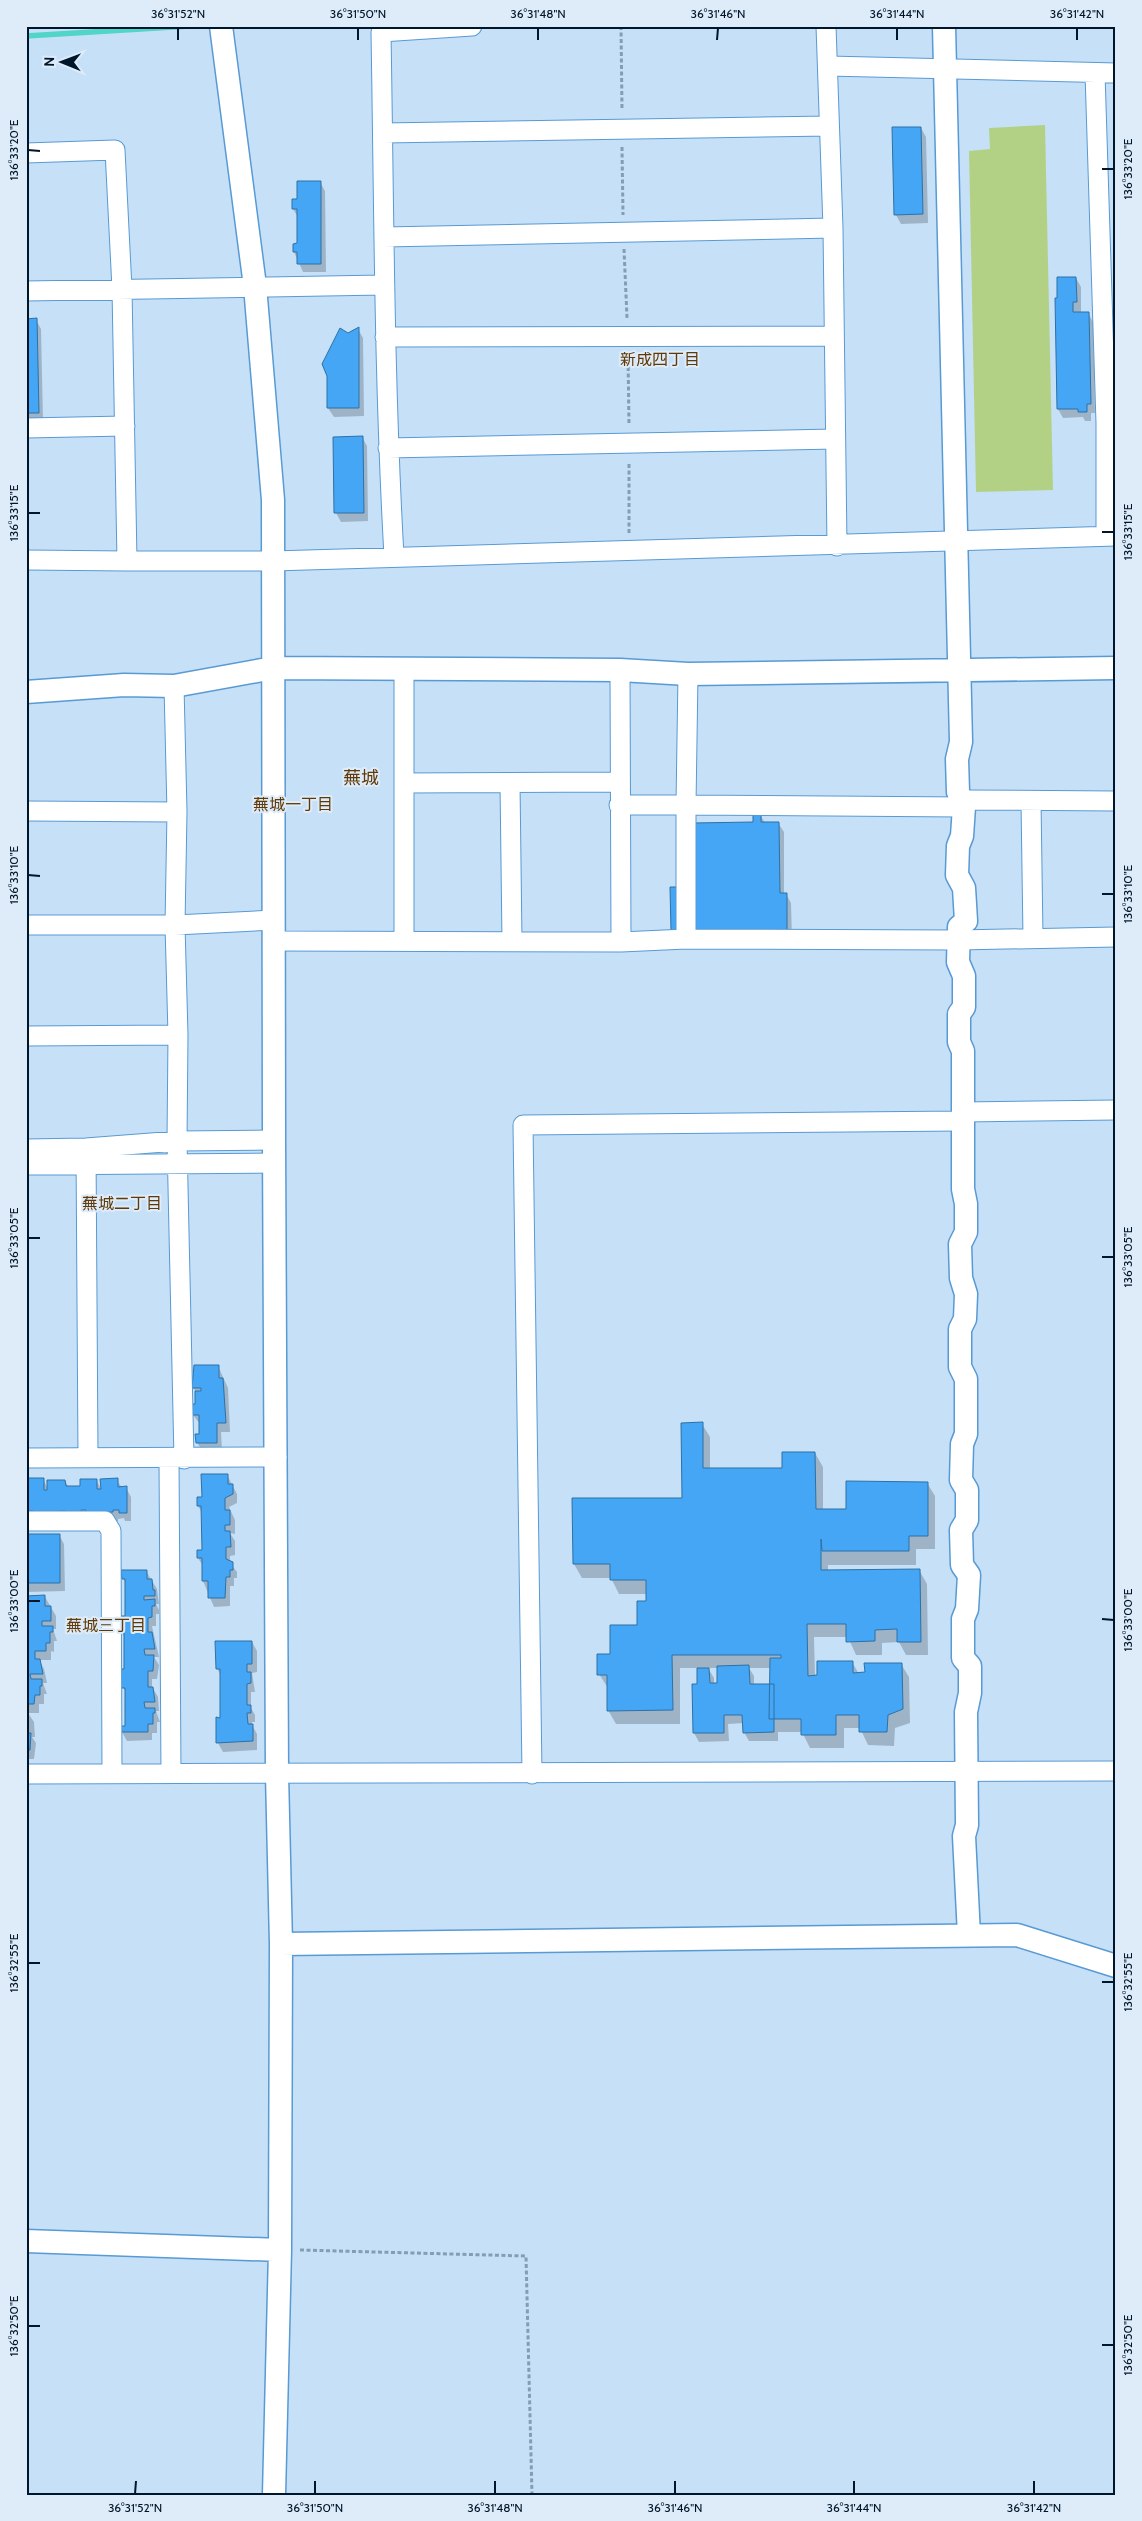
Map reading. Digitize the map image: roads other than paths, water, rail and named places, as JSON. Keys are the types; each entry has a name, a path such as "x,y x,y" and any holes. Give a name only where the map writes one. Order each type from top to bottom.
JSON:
{"street":[{"path":"221,26 255,286 273,500 277,1774 281,1944 280,2250 274,2495"},
{"path":"394,556 388,448 383,285 381,32 472,26"},
{"path":"826,26 833,228 837,546"},
{"path":"944,26 961,742 957,759 958,792 962,804 962,836 958,846 957,875 964,888 966,921 959,927 958,962 964,976 964,1007 959,1014 959,1042 963,1051 962,1116 966,1232 960,1244 961,1278 966,1294 965,1319 960,1329 960,1367 966,1379 966,1434 962,1444 962,1480 967,1490 967,1520 961,1530 962,1565 969,1575 967,1610 963,1618 963,1658 970,1666 970,1692 966,1712 965,1770 967,1825 964,1836 969,1935"},
{"path":"828,66 1116,73"},
{"path":"26,560 273,561 394,556 837,546 1111,536 1095,73"},
{"path":"383,133 829,126"},
{"path":"26,153 115,150 122,289 128,561"},
{"path":"384,237 833,228"},
{"path":"26,291 383,285"},
{"path":"385,337 834,336"},
{"path":"26,428 125,426"},
{"path":"388,448 835,439"},
{"path":"26,692 124,685 174,686 273,668 620,670 688,674 958,672 1116,668"},
{"path":"404,669 404,941"},
{"path":"620,670 621,942"},
{"path":"686,939 688,674"},
{"path":"171,1774 178,1163 178,1035 175,925 177,812 174,686"},
{"path":"510,782 512,942"},
{"path":"404,783 619,782"},
{"path":"619,805 962,804 1031,800 1116,801"},
{"path":"1031,800 1033,938"},
{"path":"26,811 177,812"},
{"path":"26,925 175,925 404,941 621,942 686,939 958,940 1116,937"},
{"path":"26,1036 178,1035"},
{"path":"532,1774 523,1125 962,1116 1116,1110"},
{"path":"26,1165 178,1141 274,1140"},
{"path":"26,1149 178,1163 274,1163"},
{"path":"86,1156 88,1457"},
{"path":"26,1458 277,1458"},
{"path":"26,1521 105,1520 110,1531 112,1774"},
{"path":"26,1774 532,1774 1116,1770"},
{"path":"281,1944 1017,1935 1116,1966"},
{"path":"26,2241 280,2250"}],"waterway":[{"path":"26,36 190,26"}],"district":[{"name":"新成四丁目","path":"660,359"},
{"name":"蕪城","path":"361,778"},
{"name":"蕪城一丁目","path":"293,804"},
{"name":"蕪城二丁目","path":"122,1203"},
{"name":"蕪城三丁目","path":"106,1625"}]}
